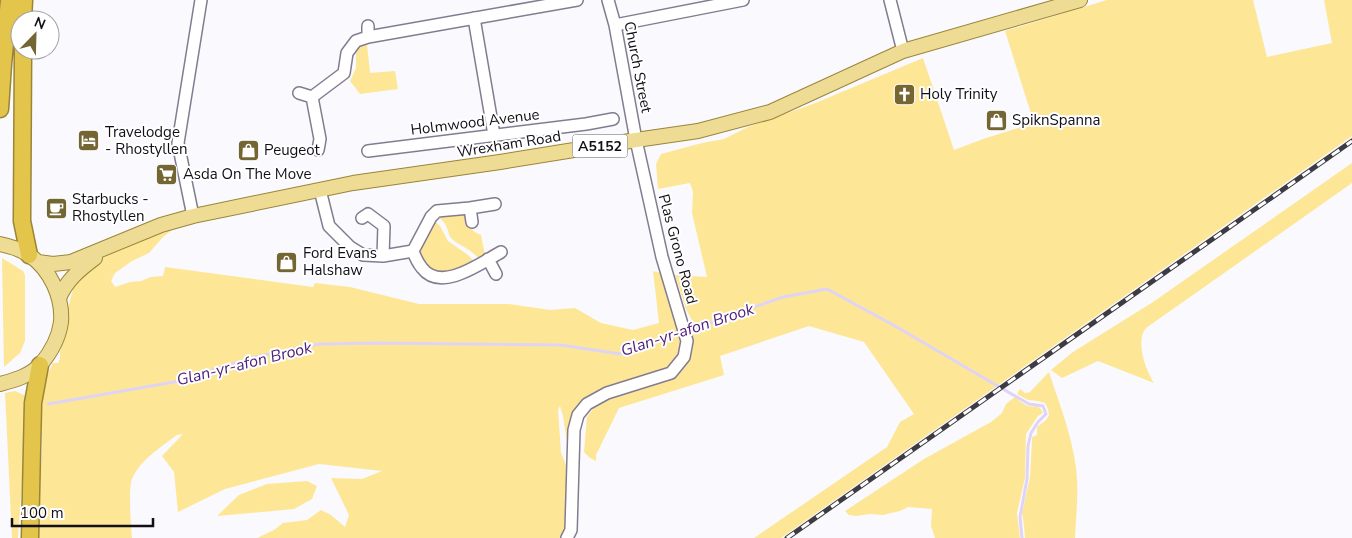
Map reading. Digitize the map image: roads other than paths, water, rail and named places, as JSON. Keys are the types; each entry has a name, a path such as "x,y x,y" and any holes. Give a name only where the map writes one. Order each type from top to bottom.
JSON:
{"highway":[{"path":"0,109 10,0"},
{"path":"23,60 22,221 33,258"},
{"path":"30,538 33,404 40,365"}],"main road":[{"name":"Wrexham Road","path":"33,258 63,264 160,225 193,216 353,183 698,131 770,112 903,51 1080,0"},
{"path":"0,244 13,247 33,258 51,279 59,298 61,322 54,345 40,365 21,378 0,384"},
{"name":"Wrexham Road","path":"59,298 64,288 78,271 109,247"}],"street":[{"path":"193,216 178,143 201,0"},
{"path":"312,97 344,73 348,53 356,41 368,32 474,18 577,0"},
{"name":"Church Street","path":"608,0 615,25 636,140"},
{"path":"615,25 743,0"},
{"path":"890,0 903,51"},
{"path":"474,18 494,135"},
{"path":"299,93 312,97"},
{"path":"312,97 322,143"},
{"name":"Holmwood Avenue","path":"368,151 494,135 587,128 613,119"},
{"name":"Plas Grono Road","path":"567,538 571,530 574,430 578,415 587,404 607,393 671,374 684,357 687,341 662,257 636,140"},
{"path":"320,190 329,226 350,247 363,255 383,256 413,251"},
{"path":"413,251 437,211 495,204"},
{"path":"470,208 472,222"},
{"path":"362,218 368,214 384,226 383,256"},
{"path":"413,251 421,268 426,273 442,279 463,272 501,252"},
{"path":"488,259 496,274"}],"waterway":[{"name":"Glan-yr-afon Brook","path":"687,331 783,297 827,289 1029,404 1043,406 1046,414 1031,433 1028,446 1027,479 1020,517 1022,538"},
{"name":"Glan-yr-afon Brook","path":"48,404 174,382 255,357 319,344 561,345 620,354 681,333"}],"railway":[{"path":"787,538 1352,141"}],"place":[{"name":"Holy Trinity","path":"904,94"},
{"name":"SpiknSpanna","path":"996,120"},
{"name":"Travelodge - Rhostyllen","path":"89,141"},
{"name":"Peugeot","path":"248,150"},
{"name":"Asda On The Move","path":"167,174"},
{"name":"Starbucks - Rhostyllen","path":"56,208"},
{"name":"Ford Evans Halshaw","path":"287,262"}]}
